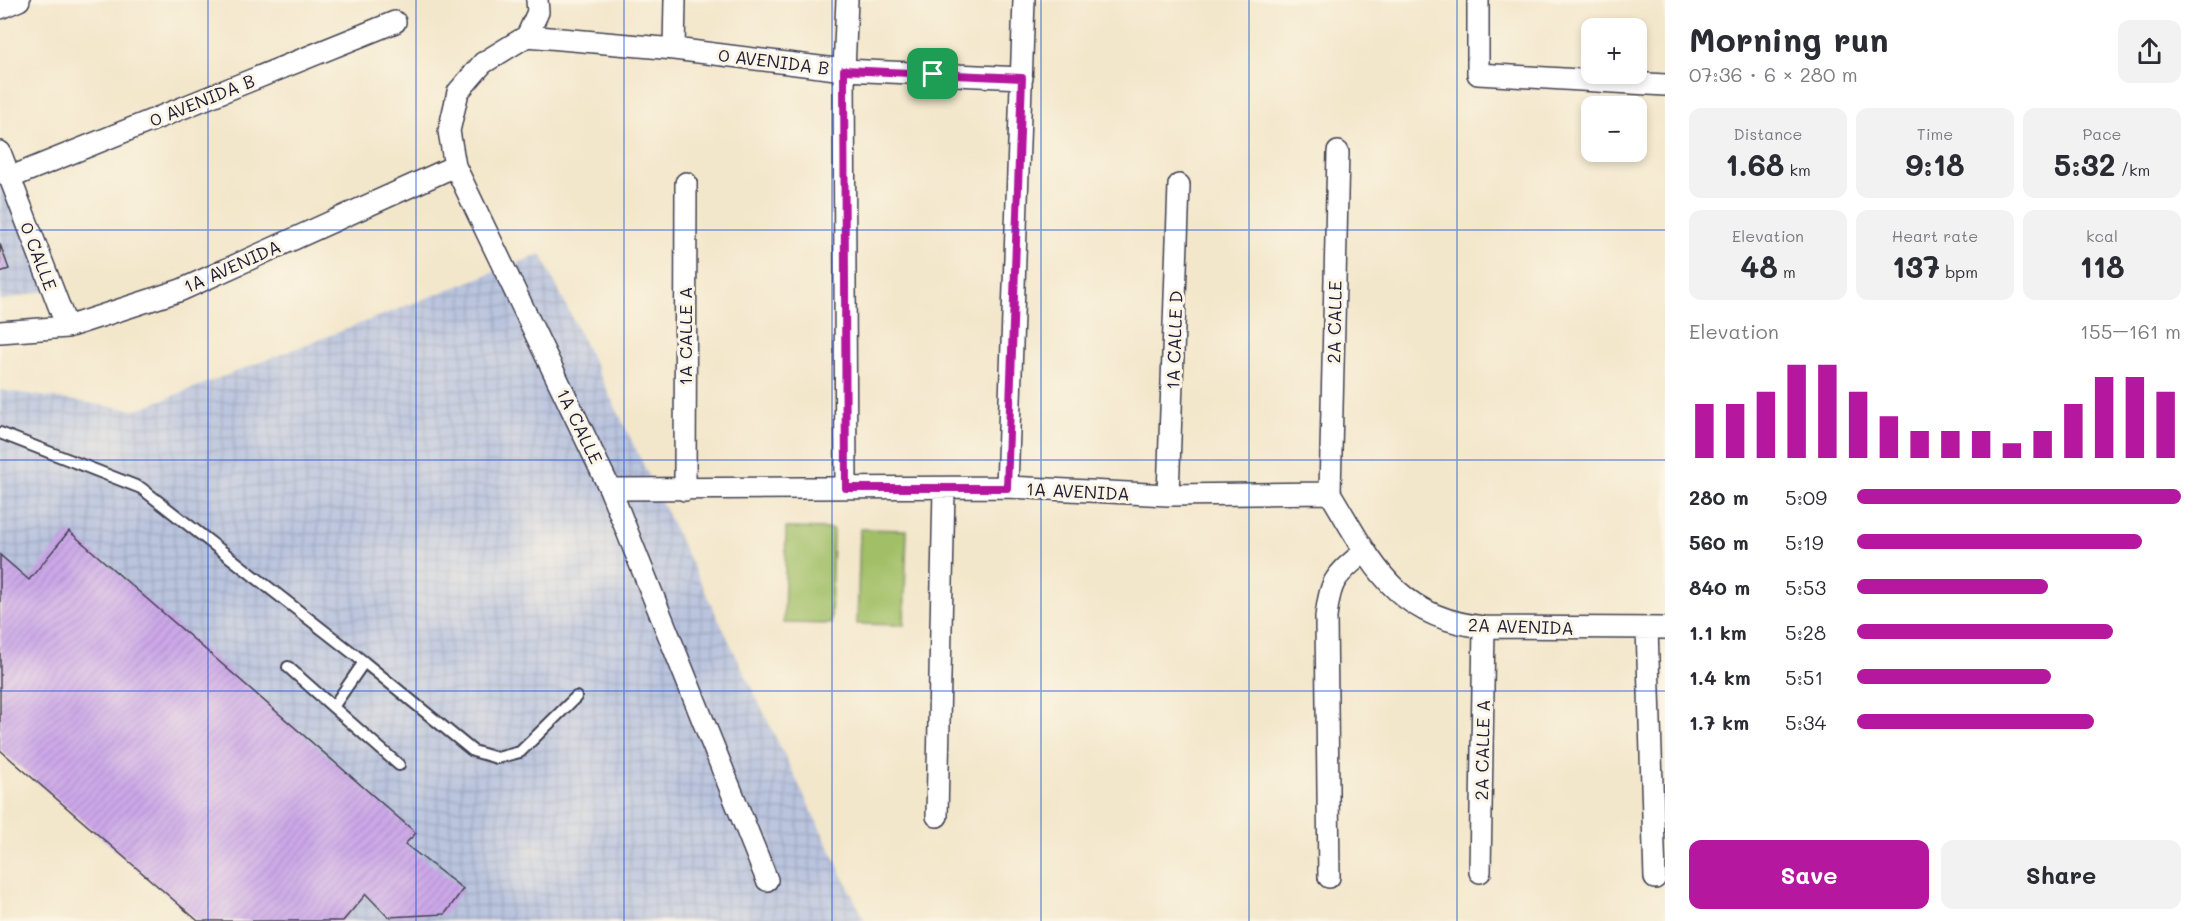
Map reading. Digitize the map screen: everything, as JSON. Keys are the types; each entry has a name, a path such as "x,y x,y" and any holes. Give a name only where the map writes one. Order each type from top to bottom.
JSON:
{"street":[{"path":"0,8 18,0"},
{"path":"527,36 538,12 537,0"},
{"path":"674,49 675,0"},
{"path":"846,488 844,70 847,0"},
{"path":"1007,488 1023,0"},
{"path":"1479,0 1478,74 1665,85"},
{"name":"0 AVENIDA B","path":"9,178 395,22"},
{"name":"0 AVENIDA B","path":"527,36 674,49 844,70 1022,78"},
{"name":"1A CALLE","path":"527,36 483,63 458,92 449,131 455,166 610,489 767,880"},
{"name":"0 CALLE","path":"0,152 67,327"},
{"name":"2A CALLE","path":"1330,492 1338,152"},
{"name":"1A AVENIDA","path":"0,333 67,327 180,290 455,166"},
{"name":"1A CALLE A","path":"685,490 686,183"},
{"name":"1A CALLE D","path":"1168,495 1179,185"},
{"name":"1A AVENIDA","path":"610,489 1007,488 1168,495 1330,492"},
{"path":"937,816 944,489"},
{"name":"2A AVENIDA","path":"1330,492 1384,580 1402,597 1423,610 1463,625 1485,627 1656,628"},
{"path":"1329,877 1328,595 1337,575 1365,551"},
{"name":"2A CALLE A","path":"1480,872 1485,627"},
{"path":"1655,878 1656,628"}],"lane":[{"path":"0,433 141,488 364,662 473,751 497,758 520,752 576,697"},
{"path":"333,708 364,662"},
{"path":"288,667 399,765"}],"shaded area":[{"path":"0,146 48,290 0,301"},
{"path":"541,254 865,921 227,921 0,708 0,390 136,410"}],"green space":[{"path":"786,528 833,529 831,624 784,623"},
{"path":"860,529 907,530 904,625 857,624"}],"building":[{"path":"0,244 9,269 0,272"},
{"path":"69,531 416,833 405,844 463,889 445,914 388,917 366,894 343,921 198,921 0,750 0,555 29,580"}],"route":[{"path":"844,70 933,74 1022,78 1007,488 846,488 844,70"}]}
